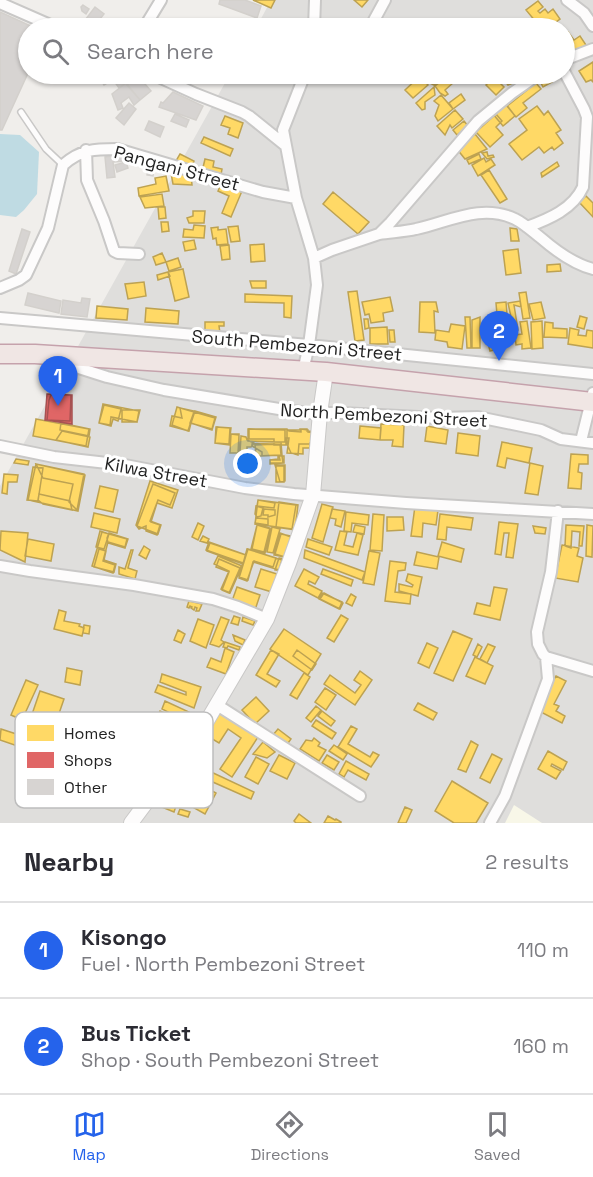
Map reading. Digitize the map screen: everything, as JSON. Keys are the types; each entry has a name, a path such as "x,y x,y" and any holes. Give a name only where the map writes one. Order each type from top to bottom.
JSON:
{"highway":[{"path":"0,354 35,354 326,372 592,399"}],"street":[{"path":"150,18 161,0"},
{"path":"314,18 315,0"},
{"path":"375,18 385,0"},
{"path":"567,0 584,13 593,25"},
{"path":"0,3 34,18"},
{"path":"575,56 593,49"},
{"path":"173,84 242,112 285,145"},
{"path":"301,84 283,130 296,198 314,258 317,285 303,371"},
{"path":"379,234 478,121 525,84"},
{"path":"527,227 571,204 583,187 583,164 590,125 571,84"},
{"name":"Pangani Street","path":"86,150 117,149 263,192 296,198"},
{"path":"0,288 26,275 48,228 63,165 86,150 87,180 114,251 139,254"},
{"path":"314,258 379,234 416,229 480,212 495,213 515,219 570,259 593,269"},
{"name":"South Pembezoni Street","path":"0,318 309,345 593,374"},
{"name":"North Pembezoni Street","path":"35,354 107,377 249,405 320,414 341,412 438,418 477,417 541,430 561,439 593,442"},
{"path":"212,712 267,619 314,495 320,414 326,372"},
{"path":"581,441 592,399"},
{"name":"Kilwa Street","path":"0,446 54,457 125,465 245,488 406,503 593,514"},
{"path":"558,511 551,572 537,632 538,644 546,657 593,671"},
{"path":"0,566 213,599 267,619"},
{"path":"490,823 505,796 548,679 546,657"},
{"path":"217,705 360,796"},
{"path":"131,823 142,808"}],"lane":[{"path":"21,112 46,149 63,165"}],"shaded area":[{"path":"271,0 593,0 593,823 0,823 0,486 224,84 575,84 575,18 261,18"},
{"path":"514,805 542,823 505,823"}],"water":[{"path":"0,134 20,135 39,152 37,194 16,217 0,215"}],"building: Homes":[{"path":"253,0 275,0 271,8"},
{"path":"354,0 368,0 362,7"},
{"path":"538,1 543,7 538,11 540,13 545,9 548,13 553,9 559,18 533,18 526,10"},
{"path":"580,36 586,45 575,52 575,39"},
{"path":"593,62 593,82 591,80 586,82 579,71"},
{"path":"411,84 428,85 413,98 405,90"},
{"path":"452,84 445,90 448,94 445,96 435,86"},
{"path":"501,84 504,87 496,95 486,85"},
{"path":"535,84 541,89 523,103 527,108 516,117 507,106"},
{"path":"434,87 435,95 425,102 425,109 422,110 416,103"},
{"path":"461,94 465,100 453,109 449,103"},
{"path":"441,95 453,109 438,121 435,116 439,105 434,101"},
{"path":"506,104 515,116 503,126 493,114"},
{"path":"537,106 544,115 548,111 561,130 556,133 563,143 554,150 552,147 544,153 539,147 522,160 509,144 527,130 519,119"},
{"path":"455,110 463,119 452,128 450,125 445,135 437,126"},
{"path":"496,114 502,121 496,127 503,135 490,147 476,132"},
{"path":"225,116 243,123 238,138 228,134 230,128 221,125"},
{"path":"464,121 468,126 457,135 453,130"},
{"path":"475,134 487,149 465,159 457,149"},
{"path":"204,137 233,149 230,156 201,143"},
{"path":"487,152 488,156 493,155 494,157 487,159 482,153"},
{"path":"180,154 194,161 191,168 176,161"},
{"path":"479,154 481,159 469,164 467,160"},
{"path":"484,158 486,162 491,159 495,165 478,176 472,165"},
{"path":"205,159 214,161 213,167 222,169 221,175 202,172"},
{"path":"557,162 559,166 542,177 541,173"},
{"path":"170,168 178,170 178,174 191,175 192,185 173,184"},
{"path":"489,170 507,199 500,203 481,175"},
{"path":"166,176 169,191 139,196 138,188 156,184 155,178"},
{"path":"222,182 242,191 231,217 222,213 229,196 218,191"},
{"path":"333,192 369,222 358,234 323,204"},
{"path":"162,194 164,206 145,208 140,197"},
{"path":"586,196 593,203 593,217 579,202"},
{"path":"158,207 165,207 166,218 159,219"},
{"path":"193,211 205,211 204,223 189,223 187,218 193,216"},
{"path":"161,222 168,222 169,231 162,232"},
{"path":"194,225 205,226 204,238 183,237 184,229 193,230"},
{"path":"238,226 240,241 231,242 228,227"},
{"path":"218,227 218,230 226,229 228,244 217,245 216,238 213,239 211,228"},
{"path":"510,228 517,229 519,241 511,241"},
{"path":"194,240 196,249 185,251 183,242"},
{"path":"264,244 265,261 251,262 250,245"},
{"path":"229,245 230,259 222,260 220,246"},
{"path":"518,249 521,273 506,275 503,251"},
{"path":"162,253 166,262 156,265 153,257"},
{"path":"178,258 181,267 169,271 166,262"},
{"path":"560,264 561,271 547,272 547,265"},
{"path":"183,269 189,297 175,301 168,272"},
{"path":"168,272 170,276 158,280 157,275"},
{"path":"250,281 266,281 266,288 252,288"},
{"path":"144,282 146,296 128,299 125,284"},
{"path":"357,291 364,340 355,341 348,292"},
{"path":"526,292 530,318 523,319 519,293"},
{"path":"245,294 292,296 291,318 284,317 284,303 245,302"},
{"path":"390,297 393,311 383,313 384,321 371,323 369,314 365,315 362,302"},
{"path":"520,301 521,307 514,305 518,330 514,331 508,303"},
{"path":"420,302 436,302 438,312 434,311 435,333 419,332"},
{"path":"506,302 508,326 498,327 496,303"},
{"path":"541,302 545,318 533,320 529,304"},
{"path":"97,306 128,309 127,320 96,318"},
{"path":"146,308 179,311 178,324 145,322"},
{"path":"580,316 587,318 584,329 577,327"},
{"path":"465,317 470,317 471,348 467,348"},
{"path":"480,317 480,348 472,348 472,320"},
{"path":"364,319 368,319 369,328 365,329"},
{"path":"527,321 531,348 522,349 522,344 516,345 515,335 522,334 520,322"},
{"path":"542,321 543,348 532,349 531,322"},
{"path":"205,322 224,322 224,326 219,326 220,333 205,333"},
{"path":"545,322 553,323 553,328 567,329 567,338 544,337"},
{"path":"451,324 465,326 462,349 448,347 447,342 435,340 436,330 449,332"},
{"path":"496,324 502,348 490,351 484,327"},
{"path":"387,327 388,344 370,344 370,328"},
{"path":"570,328 579,330 578,335 586,336 587,330 593,331 593,348 568,344"},
{"path":"389,330 394,330 395,342 390,342"},
{"path":"103,404 139,411 137,422 111,417 110,425 99,423"},
{"path":"104,405 121,409 118,421 113,419 111,426 99,423"},
{"path":"177,407 194,412 188,431 172,425"},
{"path":"180,408 194,411 189,431 170,426 172,416 182,418"},
{"path":"122,410 140,410 137,422 122,422"},
{"path":"195,411 216,417 212,430 191,423"},
{"path":"194,412 215,418 212,429 190,423"},
{"path":"36,419 89,429 86,446 33,436"},
{"path":"61,423 90,429 89,436 60,430"},
{"path":"381,424 404,425 403,447 392,446 393,440 380,440"},
{"path":"360,426 381,428 380,440 359,438"},
{"path":"427,426 448,430 446,444 425,441"},
{"path":"216,427 230,428 229,444 215,443"},
{"path":"217,427 231,428 229,445 215,443"},
{"path":"248,429 285,430 285,442 248,441"},
{"path":"249,429 287,429 301,432 301,429 308,430 308,432 318,433 317,443 310,443 310,448 303,448 303,454 287,453 289,438 286,438 286,445 274,445 274,439 249,439"},
{"path":"300,429 318,432 317,444 299,444 298,455 291,453 287,444 287,430"},
{"path":"62,431 90,437 88,447 56,440"},
{"path":"458,433 480,436 478,456 456,453"},
{"path":"231,434 239,434 239,453 230,453"},
{"path":"231,434 239,435 238,453 230,453"},
{"path":"241,436 254,443 251,447 247,447 247,453 240,453"},
{"path":"281,442 282,455 262,456 262,452 252,446 252,444"},
{"path":"502,442 532,448 529,463 507,458 505,468 497,466"},
{"path":"280,444 281,455 256,456 255,445"},
{"path":"571,454 588,455 588,464 579,464 578,472 582,473 581,489 568,488"},
{"path":"278,456 282,456 283,463 270,464 270,460 278,459"},
{"path":"279,456 284,456 284,463 270,463 270,460 280,460"},
{"path":"16,459 29,461 28,465 14,463"},
{"path":"530,463 543,466 538,495 525,493"},
{"path":"36,464 84,474 77,510 69,502 73,484 43,478"},
{"path":"36,464 85,475 78,511 28,500"},
{"path":"275,465 285,465 285,481 280,482"},
{"path":"276,466 284,466 284,482 276,482"},
{"path":"33,467 43,468 38,501 27,500"},
{"path":"4,474 18,475 17,482 8,482 7,494 2,493"},
{"path":"150,481 178,490 172,508 157,503 151,522 160,525 157,535 146,531 146,526 139,529 136,525"},
{"path":"153,484 175,493 170,505 158,500 150,521 161,525 158,534 137,526"},
{"path":"100,486 118,490 113,512 95,508"},
{"path":"39,494 70,501 72,510 43,504 38,500"},
{"path":"258,500 275,503 274,508 257,506"},
{"path":"258,500 296,505 292,529 255,524"},
{"path":"279,502 298,505 295,530 276,527"},
{"path":"322,504 333,507 323,542 312,538"},
{"path":"256,506 263,508 261,516 257,517 255,514"},
{"path":"415,506 438,510 436,525 423,523 422,537 411,536"},
{"path":"264,509 275,510 275,515 268,517 268,515 263,515"},
{"path":"332,509 345,511 341,527 335,525 336,519 330,518"},
{"path":"346,512 369,515 368,525 352,523 351,532 344,531"},
{"path":"94,513 120,519 117,533 91,527"},
{"path":"373,514 384,515 382,551 370,550"},
{"path":"440,514 473,518 471,530 447,527 446,540 437,539"},
{"path":"387,517 403,517 404,530 387,531"},
{"path":"256,518 268,519 268,525 255,523"},
{"path":"499,522 518,524 513,558 506,557 509,533 504,533 501,555 495,554"},
{"path":"198,523 204,526 198,540 192,537"},
{"path":"257,525 270,528 264,552 252,549"},
{"path":"257,525 271,529 265,553 251,549"},
{"path":"355,525 365,527 364,534 353,532"},
{"path":"566,525 584,526 582,546 579,546 580,532 572,531 571,548 565,546"},
{"path":"587,525 593,526 592,557 586,556"},
{"path":"533,526 546,528 545,534 535,533"},
{"path":"272,527 280,529 273,553 267,552"},
{"path":"1,531 28,533 25,562 0,550"},
{"path":"100,531 109,534 104,549 96,547"},
{"path":"340,531 347,532 344,545 353,547 357,533 363,535 358,555 335,550"},
{"path":"102,532 127,539 125,547 108,542 103,561 115,565 113,573 92,566"},
{"path":"109,533 128,539 125,548 108,543"},
{"path":"280,533 291,537 284,557 274,555"},
{"path":"281,534 291,536 285,557 275,554"},
{"path":"203,536 209,539 207,543 200,541"},
{"path":"28,539 54,544 51,561 25,556"},
{"path":"308,539 332,547 329,555 306,547"},
{"path":"209,542 246,555 243,563 206,550"},
{"path":"442,542 464,549 461,562 438,556"},
{"path":"210,543 246,555 243,564 207,551"},
{"path":"562,545 579,548 577,556 583,558 578,582 555,578"},
{"path":"144,546 150,550 146,559 139,555"},
{"path":"99,549 106,551 104,560 116,564 114,572 94,567"},
{"path":"247,549 282,560 279,570 253,562 248,580 239,577"},
{"path":"248,549 276,558 273,567 254,561 247,581 239,578"},
{"path":"131,550 133,550 128,568 137,571 135,579 119,574 119,567 125,569"},
{"path":"305,550 365,572 362,580 304,558"},
{"path":"369,551 380,553 374,585 363,583"},
{"path":"417,552 439,557 437,569 414,565"},
{"path":"218,556 242,566 230,593 221,589 229,571 214,564"},
{"path":"279,558 285,559 282,571 275,570"},
{"path":"219,559 240,568 229,593 222,590 229,572 216,567"},
{"path":"390,561 406,563 405,570 398,571 395,592 411,594 410,604 385,601"},
{"path":"261,569 277,574 272,592 255,587"},
{"path":"304,569 319,577 315,584 309,581 308,584 322,591 318,598 295,586"},
{"path":"323,569 353,580 351,586 321,574"},
{"path":"408,574 422,577 418,596 399,591 399,584 412,587 413,585 406,581"},
{"path":"237,587 260,595 255,610 232,601"},
{"path":"494,587 507,589 500,620 474,614 477,603 490,606"},
{"path":"322,593 342,602 339,609 319,599"},
{"path":"324,593 343,603 340,609 320,599"},
{"path":"351,594 356,597 352,606 346,603"},
{"path":"189,601 202,604 199,611 196,611 195,607 194,610 190,606 187,607"},
{"path":"59,610 66,612 64,621 80,624 79,626 84,628 82,636 54,629"},
{"path":"341,615 348,619 334,642 327,638"},
{"path":"234,616 240,618 238,625 231,623"},
{"path":"221,617 229,620 221,640 224,642 219,647 210,644"},
{"path":"243,617 255,621 253,625 242,621"},
{"path":"198,619 214,625 206,648 190,641"},
{"path":"84,625 90,626 89,634 83,633"},
{"path":"284,629 321,654 308,675 270,649"},
{"path":"178,630 185,634 181,643 174,640"},
{"path":"453,631 472,639 453,681 434,673"},
{"path":"233,635 245,640 243,645 235,641"},
{"path":"225,642 240,647 239,650 228,646 223,647"},
{"path":"427,643 438,648 429,668 418,663"},
{"path":"478,644 482,647 477,657 473,655"},
{"path":"488,644 495,647 487,663 480,659"},
{"path":"225,648 234,652 226,674 207,667 211,658 221,662"},
{"path":"271,650 279,654 267,674 280,681 276,687 256,675"},
{"path":"297,650 316,664 312,670 293,656"},
{"path":"475,657 493,666 485,684 466,676"},
{"path":"67,668 82,671 80,685 65,682"},
{"path":"360,671 372,680 355,705 324,684 330,675 355,693 361,685 354,680"},
{"path":"304,673 310,677 297,699 290,695"},
{"path":"162,674 201,687 194,708 155,692 158,685 186,695 186,692 160,682"},
{"path":"556,676 566,681 554,704 559,706 556,711 565,716 562,723 537,710"},
{"path":"26,680 38,685 26,712 15,712 15,717 11,715"},
{"path":"325,688 336,695 326,710 315,702"},
{"path":"40,691 64,699 60,712 33,712"},
{"path":"256,697 269,711 255,724 242,710"},
{"path":"165,701 189,712 168,712 162,709"},
{"path":"418,703 437,713 433,720 414,710"},
{"path":"316,706 321,710 311,722 306,718"},
{"path":"219,711 258,737 232,777 220,769 241,738 228,729 219,743 213,739 213,720"},
{"path":"322,711 335,721 331,726 318,716"},
{"path":"316,720 336,733 332,739 312,726"},
{"path":"351,726 357,729 348,744 370,757 373,752 379,755 371,767 338,747"},
{"path":"1,729 15,734 15,745 0,740"},
{"path":"278,729 291,739 286,746 272,736"},
{"path":"314,738 320,743 318,746 326,750 319,761 300,749 306,740 312,741"},
{"path":"471,741 478,745 466,772 458,769"},
{"path":"263,742 275,752 267,758 253,754"},
{"path":"334,745 347,754 343,760 329,751"},
{"path":"548,751 567,762 563,770 552,764 551,766 561,771 556,779 538,769"},
{"path":"492,754 502,759 490,783 480,778"},
{"path":"279,755 295,763 287,779 270,771"},
{"path":"327,755 339,762 334,770 322,763"},
{"path":"256,757 269,764 258,784 245,777"},
{"path":"346,761 369,774 366,780 348,770 344,777 339,774"},
{"path":"213,773 254,792 251,799 213,782"},
{"path":"452,781 488,803 476,823 454,823 435,811"},
{"path":"405,807 412,810 406,823 398,823"},
{"path":"194,808 208,808 205,814"},
{"path":"180,809 190,812 188,817 178,814"},
{"path":"299,814 311,823 296,823 294,821"},
{"path":"328,816 336,819 341,823 324,823"}],"building: Shops":[{"path":"47,394 71,395 70,421 45,420"},
{"path":"51,395 72,395 72,424 47,420"}],"building: Other":[{"path":"220,0 245,0 261,6 257,18 219,4"},
{"path":"83,5 89,9 86,14 82,11"},
{"path":"95,7 104,14 101,18 87,18"},
{"path":"0,12 18,20 18,84 23,84 0,130"},
{"path":"127,84 140,100 134,105 129,97 121,103 123,108 118,110 112,94"},
{"path":"145,84 151,91 140,100 127,85"},
{"path":"173,92 203,106 196,120 159,107 161,102 163,103"},
{"path":"129,103 136,109 124,125 116,118"},
{"path":"175,114 189,120 186,127 171,121"},
{"path":"149,121 164,127 160,137 145,130"},
{"path":"125,154 125,161 113,162 115,177 107,178 105,157"},
{"path":"126,162 128,168 117,172 115,165"},
{"path":"149,162 155,163 153,176 147,175"},
{"path":"22,229 30,232 16,274 9,271"},
{"path":"28,293 61,301 59,313 25,305"},
{"path":"82,298 90,299 87,317 61,314 63,300 81,303"}],"place":[{"name":"Bus Ticket","path":"499,361"},
{"name":"Kisongo","path":"58,406"}]}
